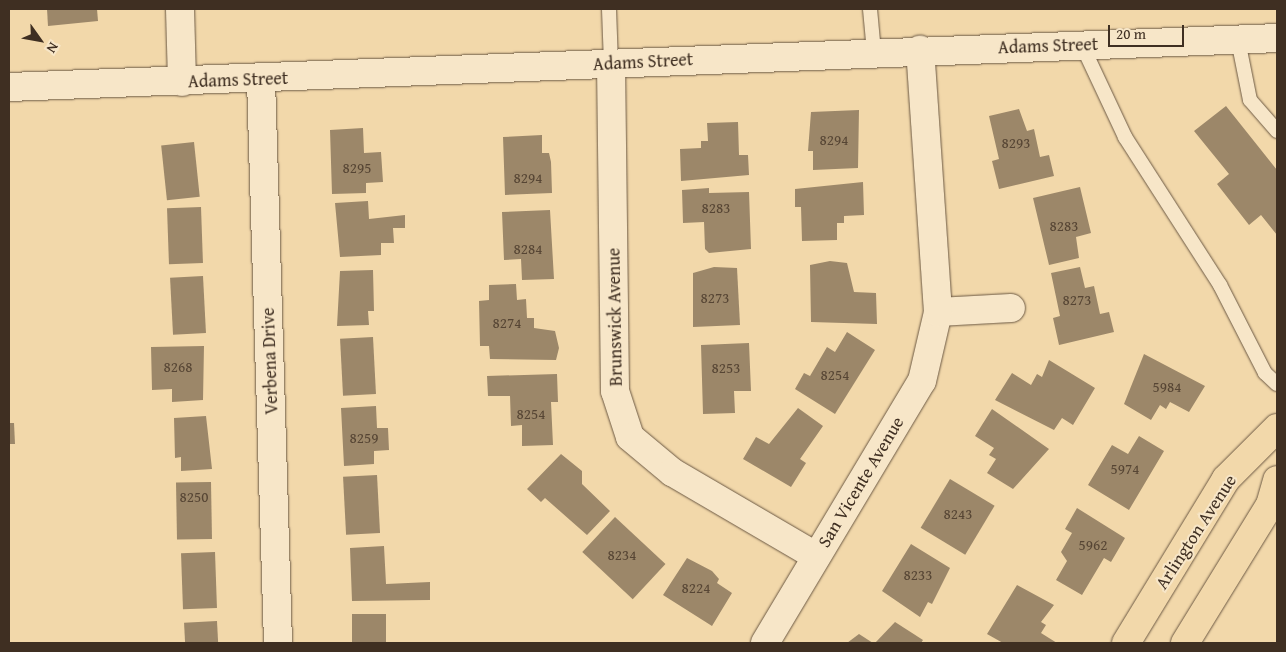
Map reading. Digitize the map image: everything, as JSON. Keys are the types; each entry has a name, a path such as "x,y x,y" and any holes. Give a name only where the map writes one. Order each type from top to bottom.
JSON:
{"main road":[{"name":"Arlington Avenue","path":"1126,643 1226,479 1277,428"},
{"path":"1193,641 1270,505 1277,480"}],"street":[{"path":"180,9 182,82"},
{"name":"Adams Street","path":"9,87 261,80 920,50 1277,38"},
{"name":"San Vicente Avenue","path":"765,643 922,381 938,312 920,50"},
{"name":"Brunswick Avenue","path":"611,63 615,391 630,437 672,472 816,556"},
{"name":"Verbena Drive","path":"261,80 278,643"},
{"path":"938,312 1011,308"}],"lane":[{"path":"609,9 611,63"},
{"path":"870,9 874,52"},
{"path":"1238,40 1250,100 1277,131"},
{"path":"1082,44 1125,138 1220,284 1266,373 1277,384"}],"building":[{"path":"47,9 97,9 98,21 48,26"},
{"path":"1226,106 1277,170 1277,235 1261,215 1249,225 1217,184 1229,174 1194,131"},
{"path":"1019,109 1027,131 1034,129 1040,157 1049,155 1054,176 999,189 992,161 999,159 989,116"},
{"path":"859,110 858,168 813,170 813,151 808,151 811,112"},
{"path":"738,122 739,155 748,155 749,175 681,181 680,149 701,148 701,141 708,141 707,123"},
{"path":"363,128 364,153 381,152 383,182 366,183 366,193 332,194 330,130"},
{"path":"542,135 542,153 549,153 551,162 552,193 505,195 503,137"},
{"path":"194,142 200,197 167,200 161,145"},
{"path":"863,182 864,215 844,216 844,223 837,223 837,240 802,241 801,207 795,207 795,189"},
{"path":"1080,187 1091,233 1076,237 1079,258 1049,265 1033,198"},
{"path":"709,188 709,193 749,192 751,249 709,253 705,249 704,222 683,223 682,190"},
{"path":"368,201 369,219 405,215 405,228 393,228 394,243 381,243 381,255 340,257 335,203"},
{"path":"201,207 203,263 169,264 167,208"},
{"path":"550,210 554,279 522,280 521,259 504,260 502,212"},
{"path":"830,261 847,263 854,292 876,293 877,324 811,322 810,265"},
{"path":"714,267 737,268 740,325 693,327 693,273"},
{"path":"1080,267 1085,288 1094,286 1100,314 1109,312 1114,332 1059,345 1053,318 1060,316 1051,273"},
{"path":"373,270 374,311 368,311 369,325 337,326 340,271"},
{"path":"203,276 206,333 173,335 170,278"},
{"path":"516,284 517,300 526,299 527,318 534,318 534,328 555,331 559,348 556,360 490,359 489,346 480,346 479,301 489,300 489,285"},
{"path":"847,332 875,350 835,414 795,389 804,373 810,376 827,347 835,352"},
{"path":"373,337 376,394 343,396 340,339"},
{"path":"749,343 751,391 734,391 735,413 703,414 701,345"},
{"path":"204,346 203,400 172,402 172,389 152,390 151,347"},
{"path":"1144,354 1205,386 1189,412 1170,402 1166,409 1160,405 1151,420 1124,404"},
{"path":"1049,360 1095,388 1073,425 1062,418 1054,430 995,400 1012,373 1031,385 1037,374 1042,377"},
{"path":"557,374 558,402 551,402 553,445 522,446 522,425 511,426 510,396 488,396 487,376"},
{"path":"376,406 377,428 388,428 389,450 374,451 374,464 344,466 341,408"},
{"path":"798,408 823,426 800,459 806,463 791,487 743,459 756,437 769,444"},
{"path":"992,409 1049,449 1013,489 987,473 996,459 989,455 994,448 975,436"},
{"path":"206,416 212,469 181,471 181,457 175,458 174,418"},
{"path":"9,423 14,423 15,444 9,444"},
{"path":"1139,436 1164,451 1129,510 1088,485 1112,445 1128,454"},
{"path":"561,454 582,471 582,484 610,511 587,535 545,498 541,502 527,489"},
{"path":"377,475 380,533 346,535 343,477"},
{"path":"950,479 995,506 965,555 921,528"},
{"path":"211,482 212,539 177,540 176,483"},
{"path":"1077,508 1125,538 1111,562 1104,558 1082,595 1056,580 1067,561 1061,552 1072,533 1065,529"},
{"path":"615,517 665,564 633,599 582,552"},
{"path":"911,544 950,568 932,604 928,602 920,617 882,591"},
{"path":"384,546 386,584 430,582 430,600 352,601 350,548"},
{"path":"215,552 217,608 183,609 181,553"},
{"path":"687,558 712,571 719,579 717,583 732,593 712,626 663,595"},
{"path":"1017,585 1054,605 1041,622 1046,625 1041,633 1057,643 1003,643 987,634"},
{"path":"352,614 386,614 386,643 352,643"},
{"path":"217,621 218,643 185,643 184,623"},
{"path":"895,622 923,640 921,643 875,643"},
{"path":"859,634 873,643 847,643"}]}
